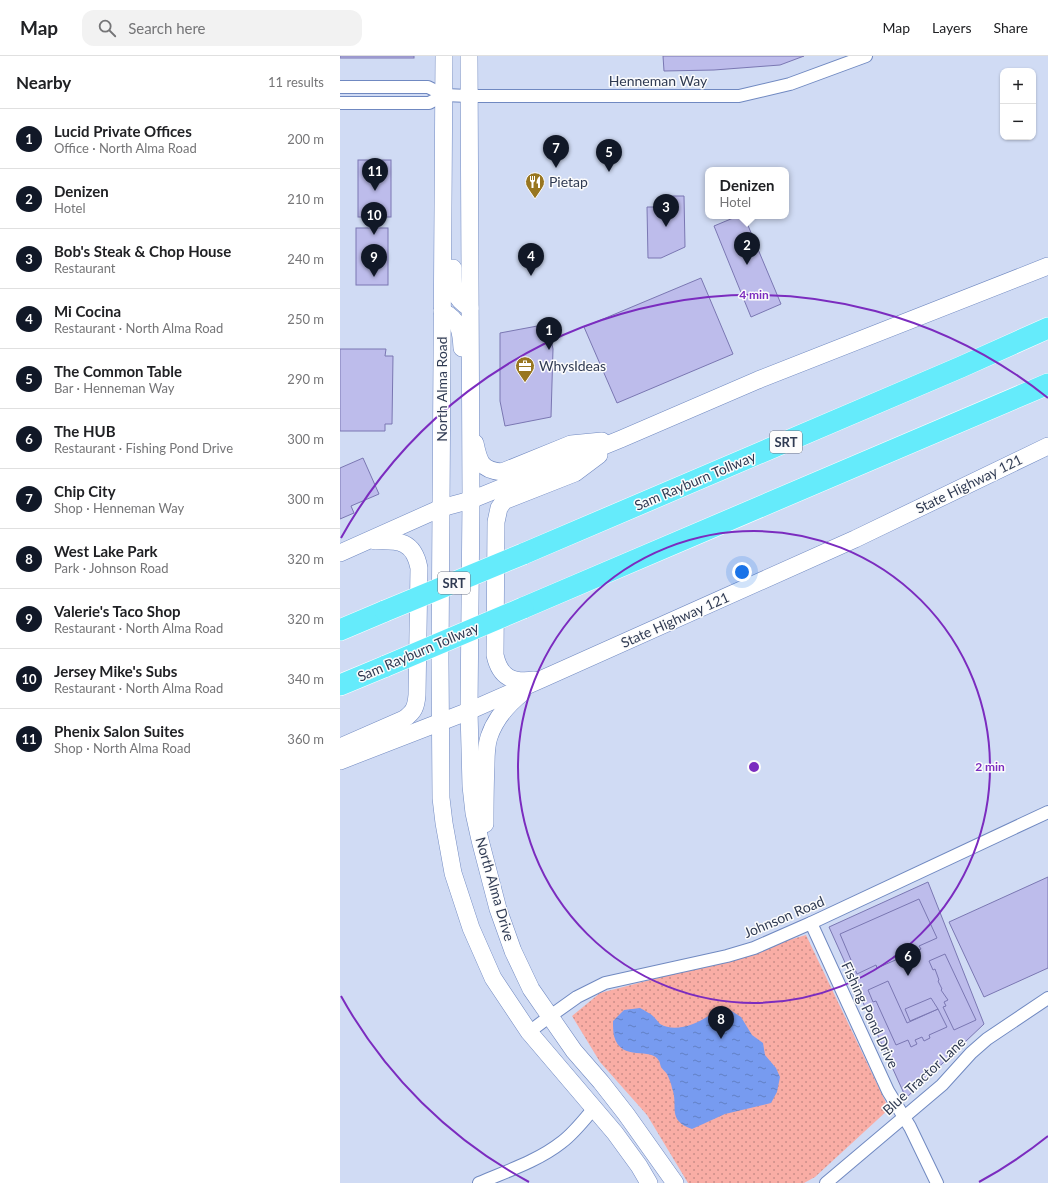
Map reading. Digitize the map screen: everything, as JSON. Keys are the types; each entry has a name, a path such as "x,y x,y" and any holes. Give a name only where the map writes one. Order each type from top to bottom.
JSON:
{"highway":[{"path":"961,367 1048,316"},
{"name":"Sam Rayburn Tollway","path":"340,630 523,554 961,367 1048,328"},
{"name":"Sam Rayburn Tollway","path":"340,685 1044,387"}],"main road":[{"name":"North Alma Road","path":"441,721 440,661 444,56"},
{"name":"North Alma Road","path":"469,56 471,500 469,711"},
{"path":"443,213 453,243 453,286 458,300 470,308"},
{"path":"340,553 371,541 441,508 471,500 621,439 758,380 1048,266"},
{"path":"442,311 450,315 459,326 462,361 465,368 470,373"},
{"path":"470,427 479,460 484,467 492,471 502,472 571,444 621,439"},
{"path":"542,680 521,682 513,680 503,672 496,662 495,632 497,515 504,501 575,473 621,439"},
{"name":"State Highway 121","path":"340,761 469,711 542,680 855,539 1048,446"},
{"path":"340,747 404,719 411,714 416,706 418,695 419,568 417,557 408,545 395,540 371,541"},
{"path":"486,861 485,785 488,739 497,720 508,704 542,680"},
{"name":"North Alma Drive","path":"469,711 471,786 474,810 498,909 513,951 531,989 549,1017 574,1051 626,1114 675,1183"},
{"path":"441,721 441,798 453,873 471,928 493,978 529,1032 615,1133 639,1166 649,1183"}],"street":[{"name":"Henneman Way","path":"340,103 429,104 444,96 738,96 790,84 866,56"},
{"name":"Henneman Way","path":"340,87 428,87 444,96"},
{"name":"Johnson Road","path":"529,1032 577,997 605,983 727,956 760,945 811,923 1048,812"},
{"name":"Fishing Pond Drive","path":"811,923 888,1091 916,1137 937,1183"},
{"name":"Blue Tractor Lane","path":"826,1183 942,1085 971,1053 986,1040 1048,998"},
{"path":"479,1183 536,1158 562,1142 579,1126 594,1108"}],"shaded area":[{"path":"806,935 889,1109 815,1177 804,1183 688,1183 647,1115 600,1062 572,1016 600,993 681,972"}],"water":[{"path":"640,1008 649,1013 660,1024 674,1028 690,1025 704,1019 716,1010 730,1010 741,1017 752,1035 763,1043 765,1055 776,1068 780,1077 777,1092 771,1103 725,1114 692,1129 684,1125 676,1117 674,1095 671,1084 659,1061 650,1055 629,1052 623,1049 618,1044 614,1036 613,1021 624,1010"}],"building":[{"path":"340,56 414,56 414,58 340,58"},
{"path":"663,56 804,56 780,65 714,70 664,71"},
{"path":"358,160 391,160 391,217 358,217"},
{"path":"664,196 684,196 685,247 661,258 648,258 647,207 664,207"},
{"path":"731,219 745,219 781,304 751,317 714,226"},
{"path":"356,228 388,228 388,285 356,285"},
{"path":"701,278 733,354 617,403 584,327"},
{"path":"548,324 553,349 551,417 505,426 500,401 500,333"},
{"path":"340,349 386,349 385,356 393,356 392,424 385,424 385,431 340,431"},
{"path":"363,458 379,494 351,506 354,513 340,519 340,468"},
{"path":"1048,877 1048,968 984,997 949,922"},
{"path":"928,882 984,1024 906,1098 829,927"},
{"path":"919,899 937,938 919,946 921,949 877,968 876,965 857,974 840,934"},
{"path":"945,954 976,1020 954,1030 943,1007 946,1006 944,1002 948,1000 941,990 942,989 935,969 933,970 929,961"},
{"path":"888,981 907,1023 938,1009 947,1027 929,1035 930,1038 924,1041 922,1037 915,1040 917,1044 911,1047 908,1040 896,1045 876,1001 873,1002 868,990"},
{"path":"931,998 938,1009 910,1021 905,1009"}],"place":[{"name":"Chip City","path":"556,168"},
{"name":"The Common Table","path":"609,172"},
{"name":"Phenix Salon Suites","path":"375,191"},
{"name":"Pietap","path":"535,199"},
{"name":"Bob's Steak & Chop House","path":"666,227"},
{"name":"Jersey Mike's Subs","path":"374,235"},
{"name":"Denizen","path":"747,265"},
{"name":"Mi Cocina","path":"531,276"},
{"name":"Valerie's Taco Shop","path":"374,277"},
{"name":"Lucid Private Offices","path":"549,350"},
{"name":"WhysIdeas","path":"525,383"},
{"name":"The HUB","path":"908,976"},
{"name":"West Lake Park","path":"721,1039"}]}
